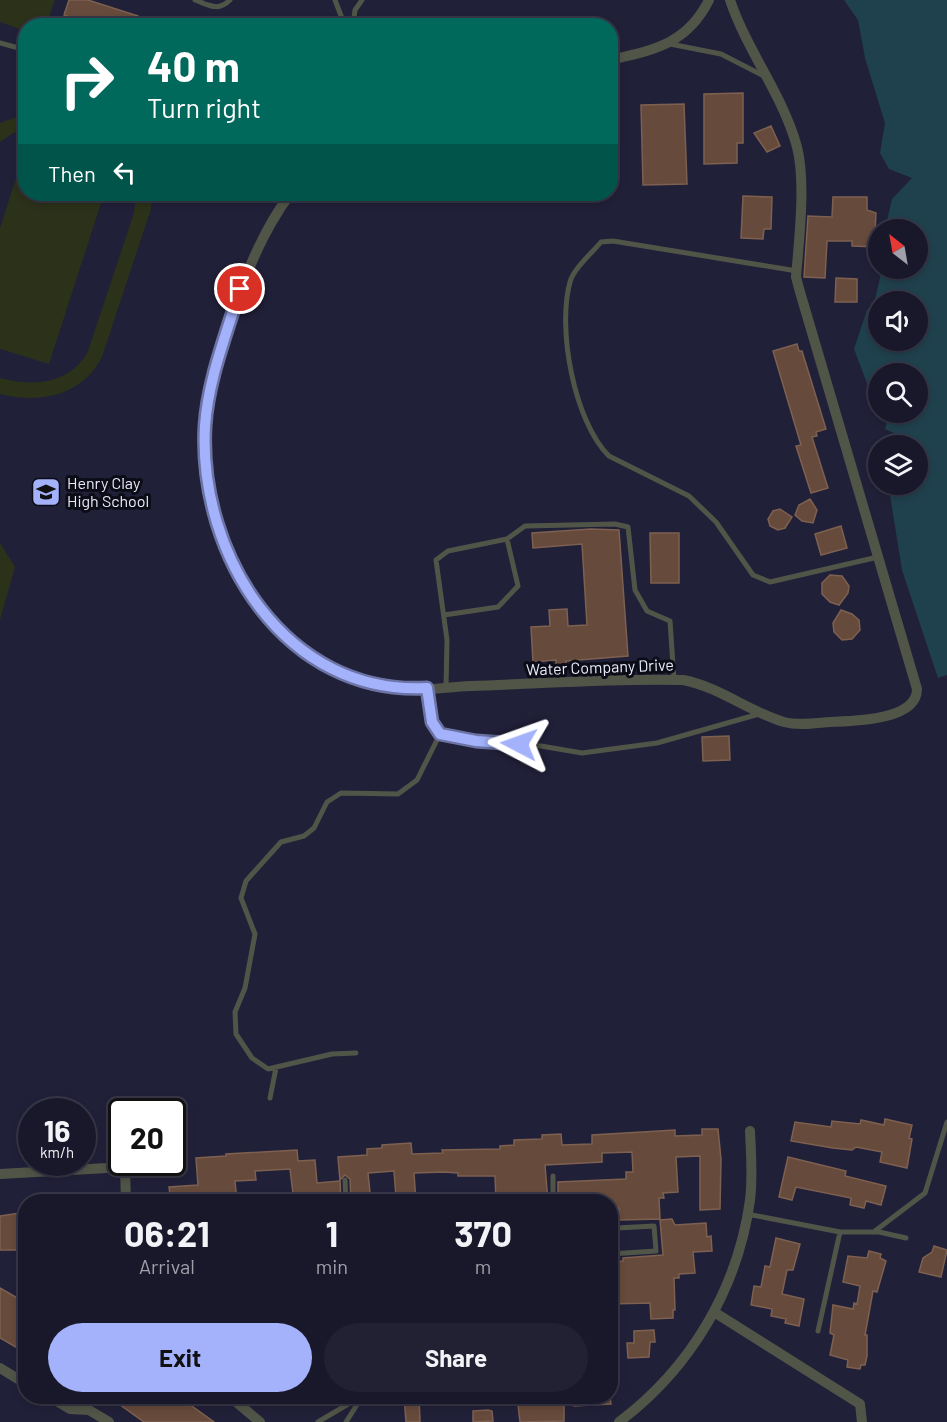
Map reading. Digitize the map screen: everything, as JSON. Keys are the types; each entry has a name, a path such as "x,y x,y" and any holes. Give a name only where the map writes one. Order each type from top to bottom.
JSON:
{"street":[{"path":"618,58 668,44 687,30 702,13 709,0"},
{"name":"Water Company Drive","path":"285,201 268,228 249,267 210,393 205,425 209,494 219,530 236,571 249,593 275,627 292,643 324,664 364,681 399,690 674,680 693,682 711,688 763,713 793,724 861,720 897,712 915,700 917,689 800,292 797,271 801,177 798,150 786,115 729,0"},
{"path":"619,1422 651,1396 672,1372 692,1348 714,1312 738,1256 747,1214 751,1176 750,1131"},
{"path":"0,1174 125,1167 126,1194"},
{"path":"714,1312 860,1404 862,1422"},
{"path":"0,1368 18,1379"},
{"path":"62,1404 70,1409 87,1409 109,1422"},
{"path":"239,1404 260,1422"}],"lane":[{"path":"195,0 217,8 223,7 230,0"},
{"path":"335,0 342,18"},
{"path":"354,18 362,0"},
{"path":"0,43 18,48"},
{"path":"668,44 721,54 766,77"},
{"path":"797,271 613,241 601,242 571,280 565,315 573,380 584,420 599,447 609,456 689,496 716,522 753,574 770,582 879,557"},
{"path":"446,687 447,640 436,560 448,551 507,539 525,526 615,524 628,527 635,590 647,611 670,621 674,680"},
{"path":"444,615 498,607 518,586 507,539"},
{"path":"427,688 432,722 440,734 476,741 541,746 582,753 657,743 763,713"},
{"path":"356,1053 332,1054 276,1068 268,1068 252,1058 236,1034 236,1012 246,988 255,934 241,898 246,881 281,842 304,836 314,828 327,802 341,793 398,794 417,780 440,734"},
{"path":"270,1098 276,1068"},
{"path":"874,1232 925,1192 947,1122"},
{"path":"553,1176 553,1194"},
{"path":"345,1180 346,1194"},
{"path":"747,1214 840,1232 874,1232 906,1238"},
{"path":"618,1228 654,1226 656,1251 618,1253"},
{"path":"818,1331 840,1232"},
{"path":"318,1422 348,1404"},
{"path":"346,1422 359,1404"}],"green space":[{"path":"0,0 55,0 49,18 18,18 18,28 0,22"},
{"path":"18,117 18,132 0,142 0,123"},
{"path":"18,172 18,201 102,201 49,364 0,349 0,228"},
{"path":"136,201 152,201 151,209 102,357 94,370 83,381 58,394 30,398 0,394 0,378 25,382 50,380 72,370 81,362 88,351 133,216"},
{"path":"0,543 15,567 0,620"}],"water":[{"path":"844,0 947,0 947,675 938,678 902,570 890,495 928,495 928,435 898,435 885,429 886,423 928,423 928,363 868,363 868,386 854,349 868,309 868,351 928,351 928,291 877,291 880,279 928,279 928,219 887,219 892,199 912,178 889,169 880,153 885,123 865,58 858,20"}],"building":[{"path":"69,0 88,0 138,16 137,18 72,18 64,15"},
{"path":"743,93 743,143 737,143 737,163 704,164 704,94"},
{"path":"684,104 687,184 643,185 641,105"},
{"path":"771,126 780,146 767,152 754,133"},
{"path":"743,196 772,197 771,229 764,229 763,239 741,238"},
{"path":"833,197 867,197 867,210 876,213 876,219 868,219 868,247 852,246 852,241 827,241 825,278 804,277 808,216 832,217"},
{"path":"836,278 857,279 857,302 835,302"},
{"path":"797,344 799,351 802,351 826,429 816,432 817,436 812,437 828,488 811,493 796,446 801,445 773,351"},
{"path":"810,499 817,510 813,523 802,521 795,515 799,505"},
{"path":"780,509 792,517 785,528 778,530 770,526 768,519 773,511"},
{"path":"841,526 847,548 821,555 815,534"},
{"path":"591,529 619,530 628,656 566,661 566,664 556,665 556,660 533,662 531,627 550,626 549,610 567,609 568,626 587,625 582,544 533,548 532,533"},
{"path":"650,533 679,533 679,583 651,583"},
{"path":"830,575 842,576 849,586 848,593 839,605 830,602 822,594 822,583"},
{"path":"841,610 852,614 859,620 860,630 852,639 842,640 834,632 833,623"},
{"path":"729,736 730,760 703,761 702,737"},
{"path":"885,1119 912,1125 907,1168 880,1162 882,1152 856,1147 852,1150 833,1148 791,1141 795,1122 831,1127 832,1121 860,1124 861,1120 884,1125"},
{"path":"702,1129 718,1129 721,1159 720,1209 700,1210 700,1156 676,1157 678,1192 663,1193 664,1198 659,1198 660,1219 619,1220 618,1194 558,1194 558,1182 626,1179 626,1172 633,1172 632,1152 602,1153 602,1162 545,1165 547,1194 496,1194 495,1176 458,1176 458,1173 444,1172 414,1173 415,1194 396,1194 394,1171 368,1173 370,1194 351,1194 350,1179 345,1175 340,1180 341,1194 293,1194 290,1169 255,1171 256,1180 235,1181 236,1194 170,1194 169,1187 198,1185 196,1158 226,1156 226,1154 297,1150 298,1161 315,1160 317,1183 340,1181 338,1157 367,1155 367,1149 382,1148 382,1145 411,1143 412,1154 443,1153 442,1150 500,1149 500,1146 514,1145 514,1140 542,1139 542,1135 561,1134 562,1145 592,1144 592,1135 675,1130 675,1136 702,1135"},
{"path":"788,1157 846,1171 845,1176 886,1186 881,1205 866,1201 864,1208 850,1205 851,1198 796,1187 792,1200 779,1197"},
{"path":"18,1213 18,1250 0,1250 0,1216"},
{"path":"672,1219 675,1225 706,1223 707,1237 711,1236 712,1251 693,1252 695,1273 679,1274 679,1278 674,1278 673,1318 651,1319 650,1303 618,1304 618,1261 623,1261 623,1258 663,1255 660,1220"},
{"path":"776,1238 800,1244 793,1270 787,1270 782,1294 804,1299 799,1326 785,1323 786,1319 771,1316 772,1309 751,1305 754,1286 761,1287 765,1266 770,1267"},
{"path":"934,1246 947,1250 941,1277 919,1272 923,1258 932,1252"},
{"path":"869,1251 881,1254 880,1258 886,1261 877,1292 873,1291 865,1335 867,1335 867,1356 865,1365 861,1365 860,1369 847,1367 848,1360 830,1355 834,1335 830,1333 833,1305 853,1309 854,1303 857,1304 860,1286 843,1282 848,1256 867,1258"},
{"path":"0,1288 18,1298 18,1348 0,1338"},
{"path":"654,1330 655,1342 650,1342 649,1357 628,1358 627,1343 634,1343 634,1331"},
{"path":"119,1404 189,1404 214,1422 144,1422"},
{"path":"405,1404 419,1404 420,1422 406,1422"},
{"path":"564,1404 564,1421 520,1422 518,1405"},
{"path":"574,1404 611,1404 574,1406"},
{"path":"473,1411 492,1411 493,1421 473,1422"}],"place":[{"name":"Henry Clay High School","path":"46,492"}],"route":[{"path":"240,289 210,393 205,425 206,460 209,494 219,530 236,571 249,593 275,627 292,643 324,664 364,681 386,687 399,690 427,688 432,722 440,734 476,741 519,744"}]}
